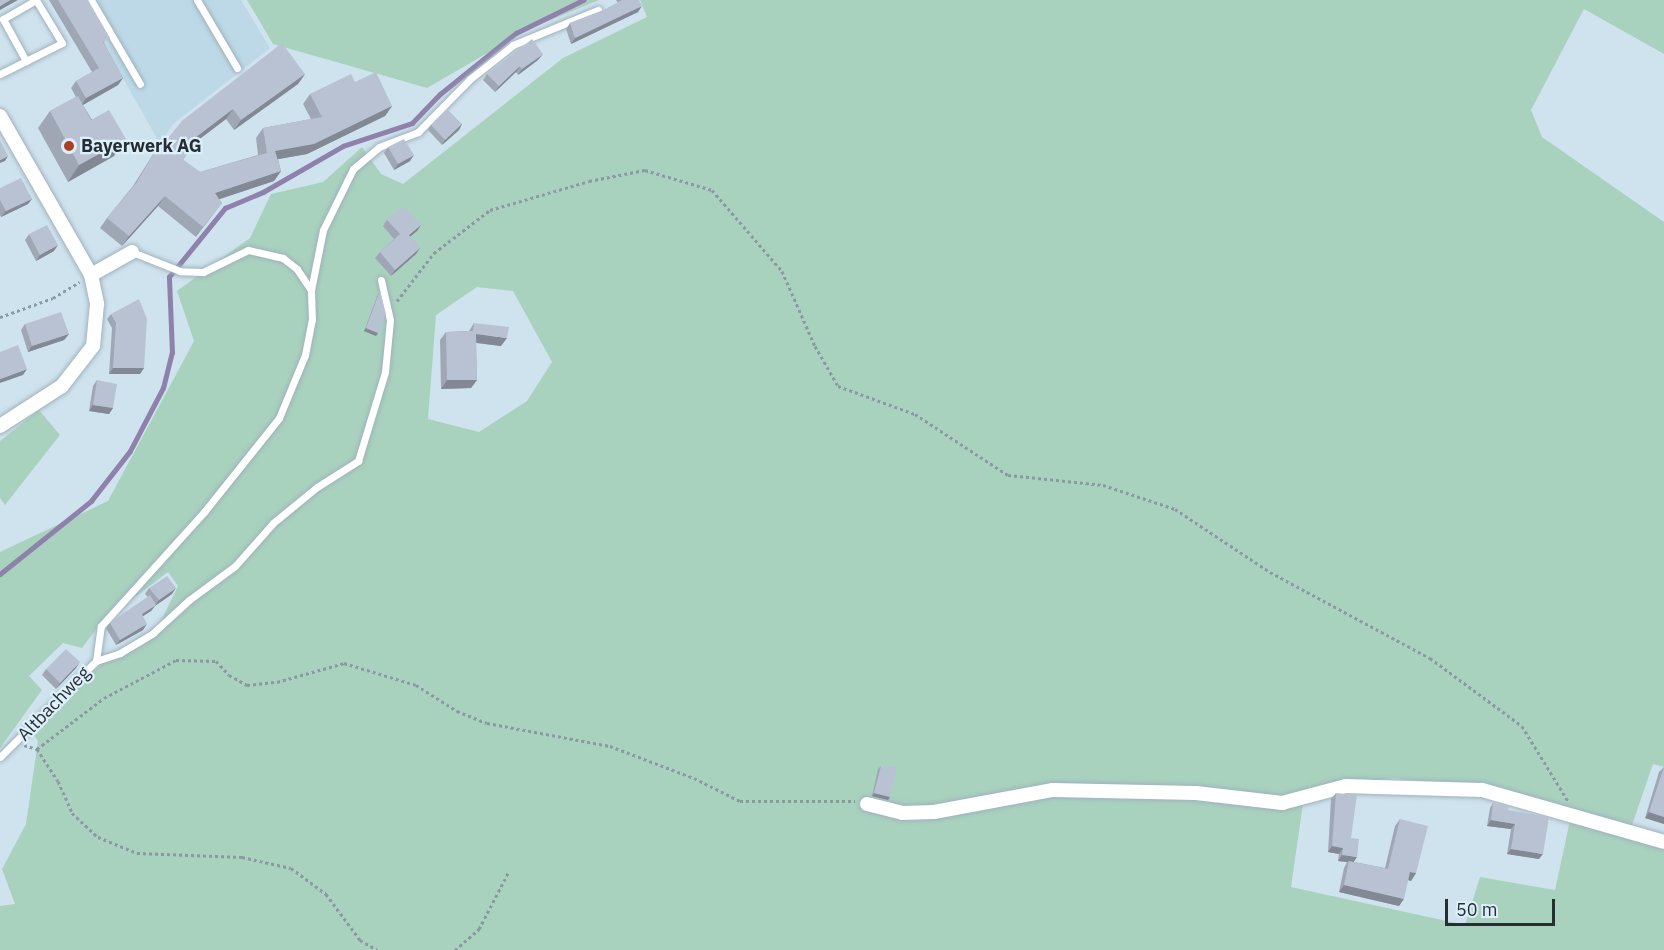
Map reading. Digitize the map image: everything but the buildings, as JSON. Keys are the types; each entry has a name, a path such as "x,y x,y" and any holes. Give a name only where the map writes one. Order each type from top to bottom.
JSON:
{"street":[{"path":"0,116 91,275 97,304 93,346 62,386 0,426"},
{"path":"91,275 132,252"},
{"path":"867,804 902,813 934,812 1053,790 1196,793 1282,803 1346,786 1482,790 1664,842"}],"lane":[{"path":"0,74 26,61 62,43 36,0 3,19 26,61"},
{"path":"91,0 141,84"},
{"path":"196,0 237,68"},
{"path":"310,290 323,230 353,169 380,147 418,132 456,92 513,45 598,10"},
{"path":"132,252 165,268 202,272 248,250 266,252 283,258 297,269 310,290"},
{"path":"96,661 120,653 153,633 189,600 235,566 273,523 317,487 358,461 385,372 389,316 381,280"},
{"name":"Altbachweg","path":"0,757 17,742 74,678 96,661 102,626 204,512 279,418 304,355 312,320 310,290"}],"path":[{"path":"389,316 404,289 434,253 490,210 589,181 645,170 712,190 782,271 815,346 838,386 915,414 1008,475 1103,484 1175,509 1270,572 1430,658 1522,726 1572,814"},
{"path":"0,318 53,297 91,275"},
{"path":"37,749 104,698 176,660 216,661 229,675 247,685 277,682 344,663 416,685 458,711 487,723 610,746 694,778 740,801 867,804"},
{"path":"17,742 37,749 58,782 72,813 98,837 137,853 242,857 291,868 326,894 360,940 377,950"},
{"path":"456,950 479,929 508,873"}],"shaded area":[{"path":"79,0 241,0 270,48 173,124 160,144"}],"green space":[{"path":"247,0 599,0 529,29 427,88 273,44"},
{"path":"640,0 1664,0 1664,54 1584,9 1531,110 1542,137 1664,222 1664,767 1653,764 1631,828 1664,848 1664,950 0,950 0,906 15,904 2,869 26,824 38,741 32,733 57,702 115,653 159,625 178,586 168,572 100,624 82,648 63,643 29,676 42,690 0,748 0,552 108,501 194,341 177,291 250,238 271,194 323,182 362,147 381,174 403,184 563,58 647,17","holes":["477,287 513,291 552,362 527,401 479,432 428,419 436,315","1394,778 1482,788 1572,811 1555,890 1480,877 1465,925 1291,887 1304,797 1336,786"]},
{"path":"39,410 60,435 5,505 0,498 0,441"}],"waterway":[{"path":"0,574 91,501 130,451 163,388 172,353 169,277 225,208 263,192 343,146 412,123 440,94 516,33 583,0"}],"place":[{"name":"Bayerwerk AG","path":"69,146"}]}
